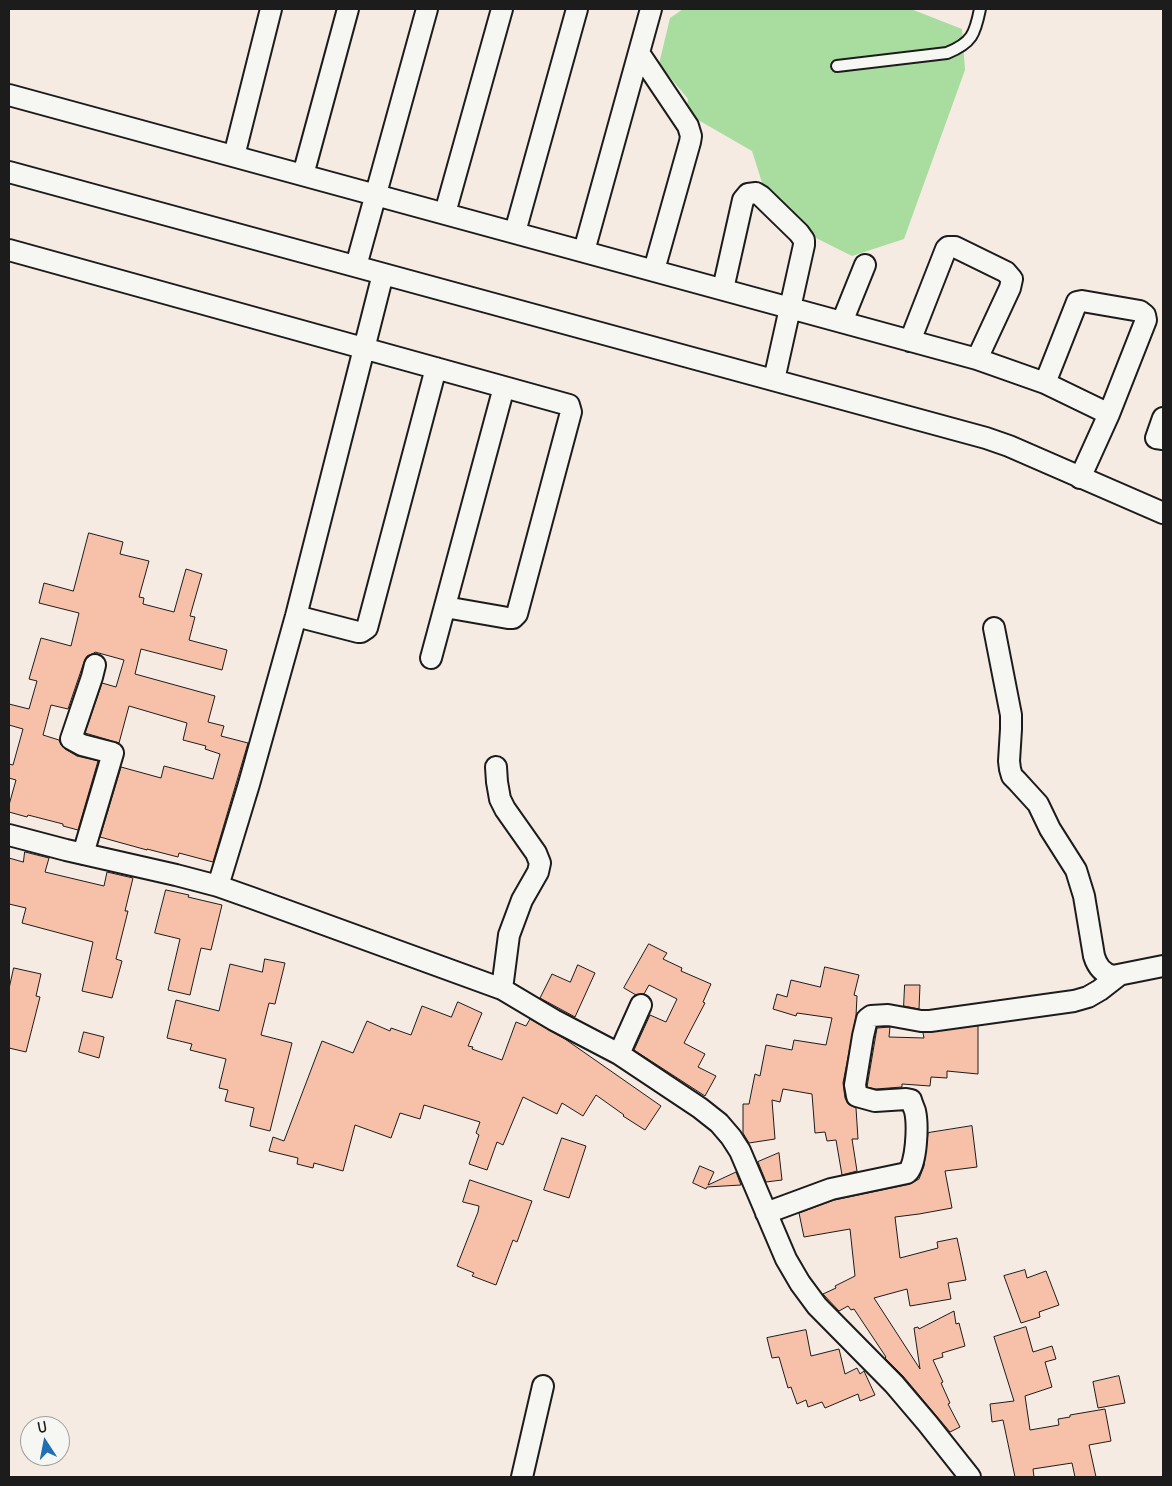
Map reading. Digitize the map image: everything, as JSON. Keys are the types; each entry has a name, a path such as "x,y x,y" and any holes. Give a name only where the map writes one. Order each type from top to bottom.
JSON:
{"street":[{"path":"234,156 271,9"},
{"path":"303,174 348,9"},
{"path":"356,266 427,9"},
{"path":"446,213 502,9"},
{"path":"515,232 577,9"},
{"path":"584,251 651,9"},
{"path":"639,53 688,126 691,136 654,270"},
{"path":"9,95 977,359 1045,383 1109,414"},
{"path":"9,172 994,441 1163,513"},
{"path":"723,289 743,200 748,194 756,193 799,233 804,240 774,380"},
{"path":"910,340 946,249 954,247 1006,272 1012,279 1010,288 977,359"},
{"path":"9,250 567,404 572,410 517,614 513,618 445,607"},
{"path":"842,322 865,265"},
{"path":"218,886 296,616 383,274"},
{"path":"1045,383 1077,302 1082,301 1140,311 1145,315 1146,320 1109,414 1080,478"},
{"path":"296,616 358,632 367,628 436,368"},
{"path":"431,658 504,387"},
{"path":"1163,418 1156,438 1163,439"},
{"path":"994,628 1011,715 1012,729 1009,752 1012,776 1038,804 1050,829 1076,870 1084,896 1097,965 1110,976 1163,966"},
{"path":"83,854 113,753 82,745 72,739 95,665"},
{"path":"496,767 500,799 536,853 540,863 538,872 522,900 509,935 502,989"},
{"path":"9,835 218,886 502,989 554,1020 619,1054 700,1108 719,1124 740,1151 786,1259 800,1283 817,1306 894,1384 970,1477"},
{"path":"766,1213 831,1190 907,1173 911,1170 915,1152 916,1122 911,1100 874,1101 857,1096 855,1085 863,1036 867,1019 871,1016 888,1014 930,1021 1048,1005 1088,997 1118,976"},
{"path":"619,1054 641,1005"},
{"path":"522,1477 542,1386"}],"lane":[{"path":"837,66 947,53 960,48 970,39 976,27 980,9"}],"green space":[{"path":"683,9 911,9 962,29 965,70 904,239 852,256 812,236 765,192 752,151 686,113 688,99 659,64 670,18"}],"building":[{"path":"89,533 123,542 120,554 149,561 139,597 144,598 143,604 174,612 186,569 202,574 190,616 195,617 189,640 227,650 222,670 141,649 135,674 215,696 208,722 224,726 221,736 248,743 213,862 179,853 178,857 100,837 121,767 161,778 164,766 213,779 220,754 205,749 206,746 183,740 187,723 129,706 119,743 85,733 102,683 116,687 124,660 95,652 87,656 84,662 68,709 51,705 43,735 59,740 65,749 77,756 98,761 78,830 63,826 63,824 9,812 16,780 9,778 9,764 13,765 23,729 9,725 9,704 29,709 37,681 29,679 41,638 71,646 79,613 39,603 44,583 73,591"},
{"path":"25,852 49,858 45,872 104,886 107,872 133,878 125,911 128,911 116,959 122,961 112,998 82,991 93,942 22,923 26,908 9,904 9,858 23,862"},
{"path":"166,890 222,905 211,950 201,948 190,995 168,990 180,939 155,933"},
{"path":"649,944 667,953 663,959 682,968 681,971 711,984 703,1002 705,1003 684,1043 705,1054 698,1067 716,1076 705,1096 634,1050 650,1015 666,1022 677,999 649,985 644,994 636,995 624,988"},
{"path":"265,959 285,963 275,1004 269,1003 261,1035 292,1043 270,1131 250,1126 254,1108 225,1101 228,1090 219,1088 226,1059 190,1050 192,1044 167,1038 176,1000 219,1011 230,964 262,972"},
{"path":"578,965 595,973 575,1017 540,998 552,974 570,982"},
{"path":"825,967 859,975 854,995 857,996 856,1016 843,1083 845,1098 848,1104 856,1108 858,1139 852,1139 857,1171 842,1175 836,1140 827,1141 825,1132 815,1133 812,1094 783,1089 780,1102 772,1100 775,1139 749,1143 743,1133 743,1104 749,1104 755,1074 760,1076 766,1045 792,1050 794,1040 826,1045 832,1018 797,1013 796,1016 773,1009 777,994 787,997 791,980 820,987"},
{"path":"14,968 41,974 36,996 40,997 26,1052 9,1048 9,989"},
{"path":"905,985 920,985 919,1009 904,1006"},
{"path":"458,1002 482,1013 468,1046 473,1047 472,1049 502,1060 516,1022 526,1026 530,1019 565,1039 661,1106 645,1130 596,1095 583,1116 562,1103 557,1114 523,1097 503,1145 497,1142 487,1170 469,1164 479,1135 476,1133 480,1122 424,1105 420,1119 400,1113 391,1138 355,1125 343,1171 314,1163 313,1168 297,1164 298,1158 269,1151 273,1137 284,1141 322,1041 353,1053 367,1021 390,1031 391,1028 411,1035 422,1006 451,1017"},
{"path":"978,1026 978,1074 947,1071 947,1078 931,1077 930,1086 902,1084 902,1087 876,1089 867,1087 877,1028 890,1027 889,1037 924,1038 923,1033"},
{"path":"84,1032 104,1037 99,1058 79,1052"},
{"path":"972,1126 977,1167 945,1171 952,1208 895,1217 900,1258 938,1248 937,1242 957,1238 966,1280 948,1283 951,1299 910,1306 907,1289 874,1298 920,1369 914,1328 918,1327 919,1329 954,1311 956,1324 959,1323 965,1346 942,1353 943,1357 933,1360 943,1382 941,1383 950,1403 948,1404 960,1427 950,1432 903,1376 885,1358 854,1309 851,1310 848,1306 839,1311 823,1294 855,1276 850,1229 804,1237 799,1213 834,1200 910,1184 919,1179 924,1166 928,1133"},
{"path":"562,1138 586,1146 569,1198 544,1190"},
{"path":"779,1153 782,1180 766,1182 758,1162"},
{"path":"700,1166 714,1172 708,1185 736,1172 741,1185 707,1187 706,1189 693,1183"},
{"path":"470,1180 532,1201 517,1242 513,1240 496,1285 472,1276 474,1273 457,1266 479,1206 463,1202"},
{"path":"1025,1270 1027,1278 1046,1271 1059,1305 1039,1312 1040,1317 1021,1323 1004,1276"},
{"path":"1026,1327 1033,1352 1052,1346 1056,1359 1045,1362 1052,1387 1025,1396 1030,1430 1059,1425 1058,1419 1070,1417 1070,1415 1105,1409 1111,1441 1089,1445 1096,1477 1075,1477 1072,1463 1033,1469 1034,1477 1015,1477 1003,1420 992,1422 990,1404 1014,1401 994,1337"},
{"path":"806,1330 811,1356 839,1349 845,1374 857,1368 860,1374 864,1371 875,1395 860,1401 858,1394 825,1408 822,1402 808,1407 806,1400 797,1404 791,1387 788,1388 779,1357 772,1358 767,1338"},
{"path":"1119,1376 1125,1403 1098,1408 1093,1382"}]}
